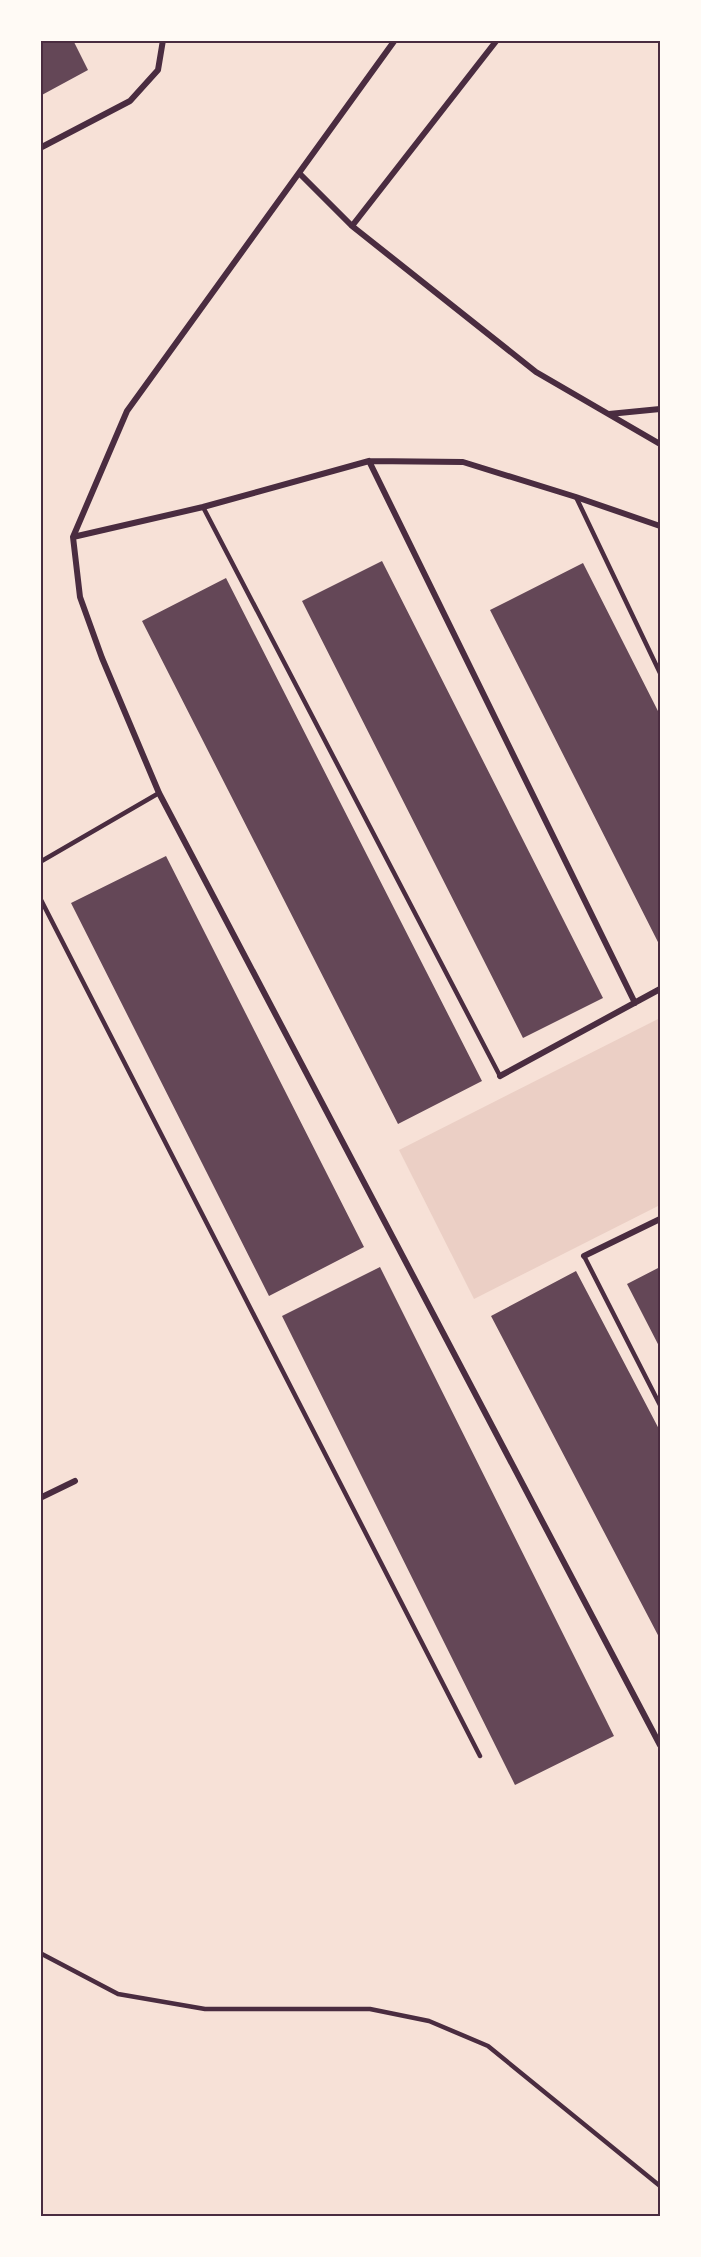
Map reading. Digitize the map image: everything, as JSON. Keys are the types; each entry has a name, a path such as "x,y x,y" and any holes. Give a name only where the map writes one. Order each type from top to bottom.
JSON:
{"street":[{"path":"40,148 130,101 158,70 163,40"},
{"path":"395,40 127,411 73,537 80,597 102,658 159,793 660,1744"},
{"path":"352,226 497,40"},
{"path":"299,173 352,226 536,372 660,444"},
{"path":"608,414 660,409"},
{"path":"73,537 203,507 369,461 463,462 660,526"},
{"path":"369,461 635,1004"},
{"path":"500,1076 660,989"},
{"path":"584,1256 660,1219"},
{"path":"40,1498 75,1481"}],"lane":[{"path":"576,497 660,673"},
{"path":"203,507 500,1076"},
{"path":"40,862 159,793"},
{"path":"40,898 480,1756"},
{"path":"584,1256 660,1405"},
{"path":"40,1953 118,1994 205,2009 370,2009 429,2021 488,2046 659,2185"}],"shaded area":[{"path":"660,1018 660,1205 474,1299 399,1150"}],"building":[{"path":"40,40 73,40 88,70 40,96"},
{"path":"382,561 603,998 523,1038 302,601"},
{"path":"583,563 660,715 660,946 490,610"},
{"path":"226,578 482,1081 398,1124 142,621"},
{"path":"166,856 364,1247 269,1296 71,903"},
{"path":"380,1267 614,1736 515,1785 282,1316"},
{"path":"660,1267 660,1348 627,1284"},
{"path":"576,1271 660,1431 660,1639 491,1316"}]}
